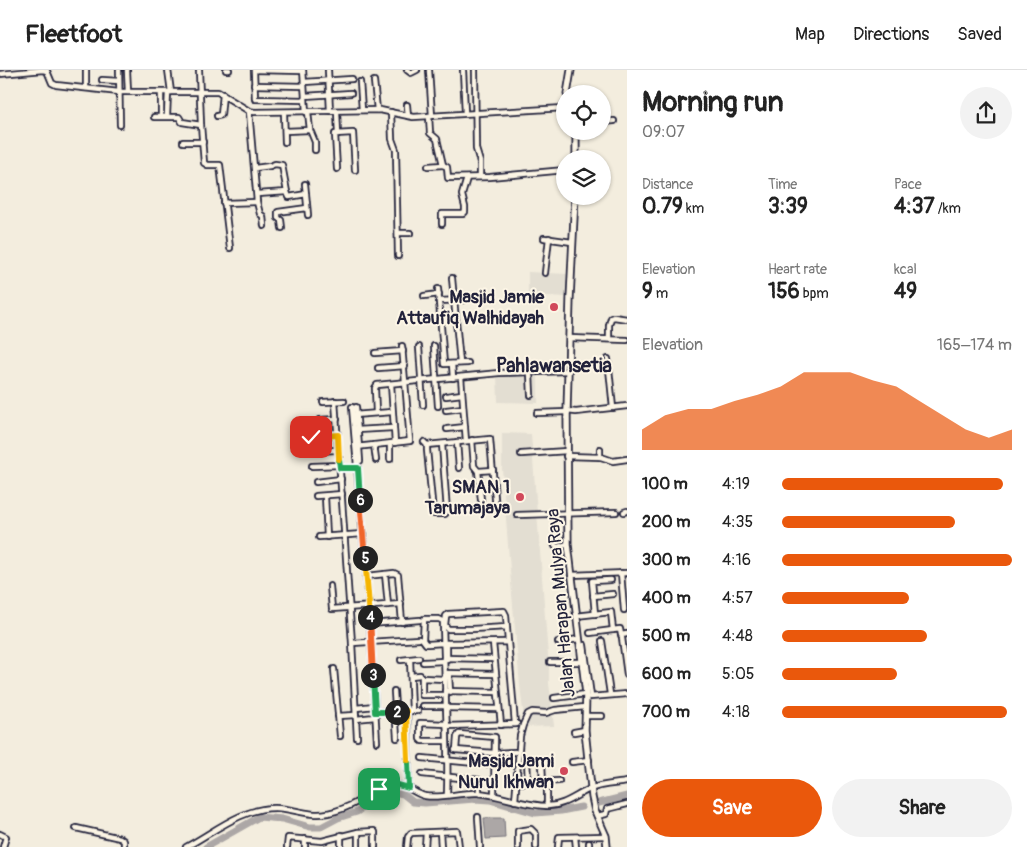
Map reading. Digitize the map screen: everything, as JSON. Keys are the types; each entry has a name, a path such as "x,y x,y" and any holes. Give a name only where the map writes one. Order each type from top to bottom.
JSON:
{"street":[{"path":"0,74 43,70 47,71 52,83 56,85 119,92 215,92 224,94 250,112 284,113 377,110 408,116 431,116 556,108"},
{"path":"86,70 86,88"},
{"path":"119,70 120,125"},
{"path":"127,70 128,92"},
{"path":"164,116 169,92 168,70"},
{"path":"199,70 202,142 205,164 220,165 230,248"},
{"path":"315,150 307,112 305,98 303,70 254,70 256,100 305,98 351,93"},
{"path":"328,70 330,111"},
{"path":"407,70 411,73 417,70"},
{"path":"429,70 430,133 437,139 443,165"},
{"path":"463,70 464,113"},
{"path":"475,70 476,154 480,162 480,177"},
{"path":"568,85 571,70"},
{"path":"254,85 304,84 352,79"},
{"path":"102,80 119,81"},
{"path":"374,80 377,110"},
{"path":"360,82 362,110"},
{"path":"160,92 164,116"},
{"path":"217,116 221,115 224,94"},
{"path":"407,106 408,116"},
{"path":"337,111 337,169"},
{"path":"250,112 257,202 260,214 263,216 264,226"},
{"path":"391,112 392,139 396,147 398,256"},
{"path":"284,113 285,142"},
{"path":"154,117 179,117 182,122 201,125"},
{"path":"285,130 310,130"},
{"path":"338,134 353,133 355,170"},
{"path":"183,142 202,142"},
{"path":"255,168 274,164 282,165 289,197 306,194"},
{"path":"428,166 447,166 448,178 556,171"},
{"path":"442,224 442,214 463,214 465,212 462,195 467,178"},
{"path":"305,184 308,216"},
{"path":"257,194 287,192"},
{"path":"224,203 257,202"},
{"name":"Jalan Harapan Mulya Raya","path":"574,205 566,454 568,544 582,662 588,696 585,706 585,730 592,797 596,813"},
{"path":"282,228 278,212 308,208"},
{"path":"398,233 410,233"},
{"path":"545,273 547,238 572,242"},
{"path":"452,278 460,363"},
{"path":"424,296 439,292 444,362 446,364 468,362"},
{"path":"439,301 463,300"},
{"path":"609,339 611,318 627,319"},
{"path":"569,338 627,340"},
{"path":"434,346 438,406"},
{"path":"419,347 422,405"},
{"path":"358,446 410,440 403,349 375,353"},
{"path":"608,359 613,408"},
{"path":"452,364 453,378"},
{"path":"378,368 405,366"},
{"path":"376,413 375,386 499,373 568,371"},
{"path":"530,373 530,395"},
{"path":"461,377 466,441"},
{"path":"390,459 393,428 391,384"},
{"path":"446,396 462,394"},
{"path":"335,401 357,738"},
{"path":"323,402 344,401"},
{"path":"354,407 358,446 357,466 370,607 377,742"},
{"path":"537,413 576,412 627,407"},
{"path":"446,410 463,408"},
{"path":"355,415 392,412"},
{"path":"320,420 336,419"},
{"path":"447,429 465,427"},
{"path":"356,430 393,428"},
{"path":"311,437 338,435"},
{"path":"442,444 447,511 445,514 434,514 425,443 442,444 490,439 496,510"},
{"path":"472,440 474,466 478,471 480,500"},
{"path":"457,442 459,468"},
{"path":"374,445 376,460"},
{"path":"600,449 600,457"},
{"path":"311,451 338,450"},
{"path":"521,454 566,454 600,457 610,461 627,459"},
{"path":"312,466 357,466"},
{"path":"478,471 493,470"},
{"path":"316,482 341,479"},
{"path":"316,496 342,494"},
{"path":"325,496 327,537"},
{"path":"518,515 616,512"},
{"path":"319,538 363,534"},
{"path":"554,542 558,547 568,544"},
{"path":"571,576 627,572"},
{"path":"367,576 396,573 398,575 402,622"},
{"path":"621,573 624,610"},
{"path":"385,574 388,605"},
{"path":"595,614 592,581 611,580"},
{"path":"330,586 332,608 401,604"},
{"path":"593,596 613,594"},
{"path":"507,626 472,630 448,629 445,625 448,614 504,611 506,615 507,626 508,642 515,724"},
{"path":"576,616 611,612 613,630"},
{"path":"370,624 420,620"},
{"path":"447,795 447,693 445,643 442,620 424,620 424,643 445,643 493,643 508,642"},
{"path":"590,632 620,629 621,635 627,634"},
{"path":"622,638 627,675"},
{"path":"352,643 419,639"},
{"path":"558,642 579,639"},
{"path":"602,641 610,694"},
{"path":"493,643 501,725"},
{"path":"584,645 588,696"},
{"path":"401,660 419,658"},
{"path":"356,708 375,712 415,711 410,659"},
{"path":"423,662 494,659"},
{"path":"550,662 582,662"},
{"path":"334,669 340,736"},
{"path":"496,674 446,675 422,678 422,695 497,692"},
{"path":"411,676 420,675"},
{"path":"394,691 397,738"},
{"path":"554,698 627,694"},
{"path":"423,706 499,709"},
{"path":"515,801 518,755 523,724 528,714 532,712 546,713 585,706"},
{"path":"406,711 409,788"},
{"path":"338,716 356,717 375,712"},
{"path":"585,716 602,716"},
{"path":"446,742 422,741 420,739 420,725 422,723 447,725 523,724"},
{"path":"574,732 585,730"},
{"path":"494,795 494,753 494,736 459,734 456,737 455,750 494,753 515,752"},
{"path":"422,758 485,764"},
{"path":"527,758 528,783"},
{"path":"572,762 589,760"},
{"path":"542,764 547,806"},
{"path":"422,774 480,780 478,793"},
{"path":"516,783 559,781"},
{"path":"186,847 230,820 265,809 284,808 315,814 328,813 354,804 379,789 398,785 427,796 464,792 478,793 547,806 570,800 591,788 627,782"},
{"path":"607,847 606,836 596,813 606,814 607,809 627,804"},
{"path":"478,817 480,847"},
{"path":"76,828 122,839 124,847"},
{"path":"518,847 517,832 529,829 533,830 536,834 536,847"},
{"path":"287,847 288,838 322,841 341,835 375,831 375,847"},
{"path":"407,847 408,837 411,832 457,831 459,847"},
{"path":"358,832 358,847"},
{"path":"440,832 441,847"},
{"path":"425,847 426,833"},
{"path":"0,834 6,836 3,847"},
{"path":"341,835 341,847"},
{"path":"558,847 559,837 606,836"},
{"path":"575,837 576,847"},
{"path":"305,839 305,847"},
{"path":"322,841 322,847"}],"shaded area":[{"path":"528,272 568,274 567,297 528,295"},
{"path":"538,373 538,403 498,402 497,374"},
{"path":"502,433 531,434 549,683 554,726 525,727 502,468"},
{"path":"484,818 504,818 505,838 486,839"}],"waterway":[{"path":"206,847 259,817 282,819 310,827 321,827 338,818 357,812 377,797 394,792 403,794 413,802 490,800 535,813 581,807"},
{"path":"599,803 627,796"}],"place":[{"name":"Masjid Jamie Attaufiq Walhidayah","path":"554,307"},
{"name":"SMAN 1 Tarumajaya","path":"520,497"},
{"name":"Masjid Jami Nurul Ikhwan","path":"564,771"}],"district":[{"name":"Pahlawansetia","path":"554,365"}],"route":[{"path":"311,437 338,435 340,468 358,468 370,607 375,712 406,711 409,788 398,785 379,789"}]}
